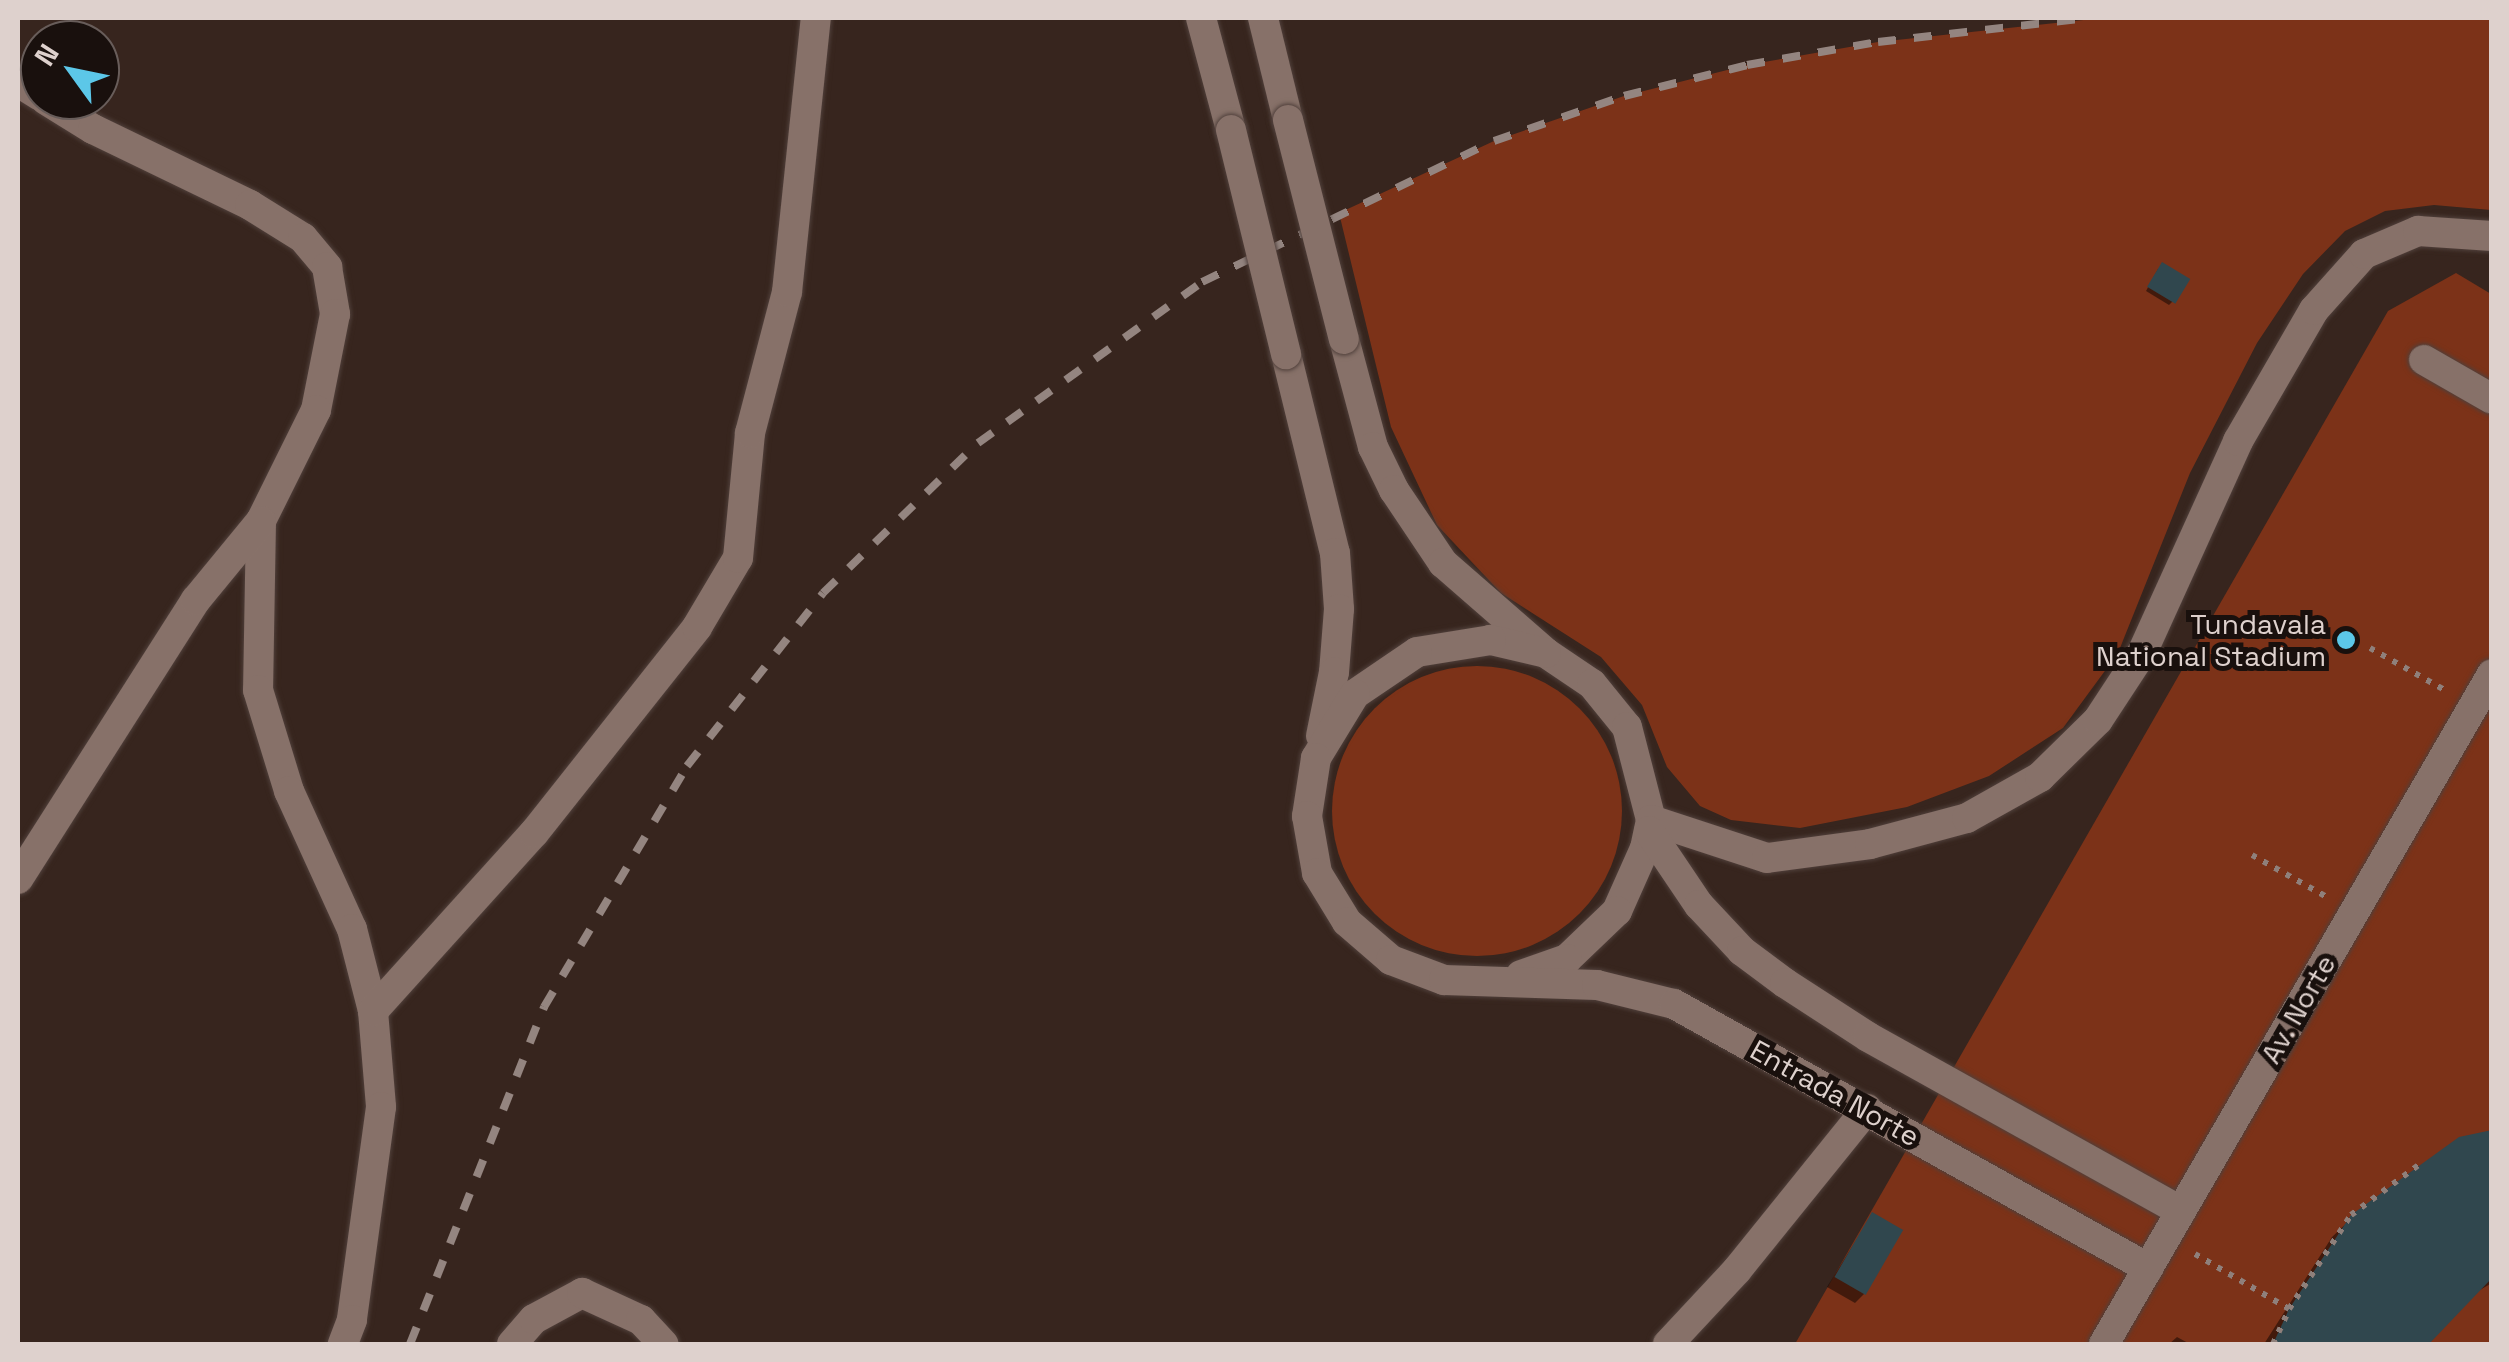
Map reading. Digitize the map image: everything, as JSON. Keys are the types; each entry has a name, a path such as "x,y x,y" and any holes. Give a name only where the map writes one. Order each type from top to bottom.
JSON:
{"street":[{"path":"373,1011 546,818 698,627 738,558 750,432 787,292 816,18"},
{"path":"1201,18 1334,553 1338,609 1334,672 1307,816 1318,873 1347,922 1391,960 1444,980 1502,982 1567,958 1617,911 1650,825"},
{"path":"1263,18 1373,447 1394,490 1443,564 1546,654 1592,684 1627,727 1650,825 1699,905 1742,951 1785,983 2174,1224"},
{"path":"18,879 48,839 196,600 262,521 316,410 334,314 327,267 303,238 250,205 78,120"},
{"path":"1650,825 1766,858 1870,844 1967,818 2040,777 2098,720 2142,653 2238,442 2314,310 2364,254 2418,231 2472,231 2492,236"},
{"path":"2424,360 2492,399"},
{"path":"262,521 258,690 289,791 352,929 373,1011 381,1107 352,1320 343,1344"},
{"path":"1316,758 1354,694 1417,652 1491,640 1546,654"},
{"name":"Av. Norte","path":"2104,1344 2492,674"},
{"name":"Entrada Norte","path":"1502,982 1597,985 1674,1004 2148,1268"},
{"path":"1668,1344 1737,1270 1867,1109"},
{"path":"512,1344 534,1319 582,1293 640,1320 663,1344"}],"path":[{"path":"2370,648 2473,706"},
{"path":"2252,855 2354,912"},
{"path":"2273,1344 2289,1308 2351,1215 2420,1164"},
{"path":"2174,1224 2289,1308"}],"shaded area":[{"path":"2102,18 2491,18 2491,210 2434,205 2385,211 2345,231 2303,274 2257,343 2190,473 2118,653 2063,728 1989,776 1907,807 1800,828 1731,820 1700,806 1667,767 1642,705 1601,657 1501,593 1437,525 1391,427 1339,213 1494,141 1624,96 1747,65 1878,42"},
{"name":"Tundavala National Stadium","path":"2456,273 2491,294 2491,1344 1795,1344 2388,311"},
{"path":"1477,666 1532,677 1579,709 1611,756 1622,811 1611,866 1579,913 1532,945 1477,956 1422,945 1375,913 1343,866 1332,811 1343,756 1375,709 1422,677"}],"building":[{"path":"2162,262 2190,279 2175,304 2147,287"},
{"path":"2492,1130 2492,1278 2429,1344 2273,1344 2289,1309 2351,1215 2459,1137"},
{"path":"1872,1212 1903,1230 1866,1295 1834,1277"}],"railway":[{"path":"410,1344 544,1007 687,766 823,593 978,443 1202,282 1494,141 1624,96 1747,65 1878,42 2090,18"}],"place":[{"name":"Tundavala National Stadium","path":"2346,640"}]}
